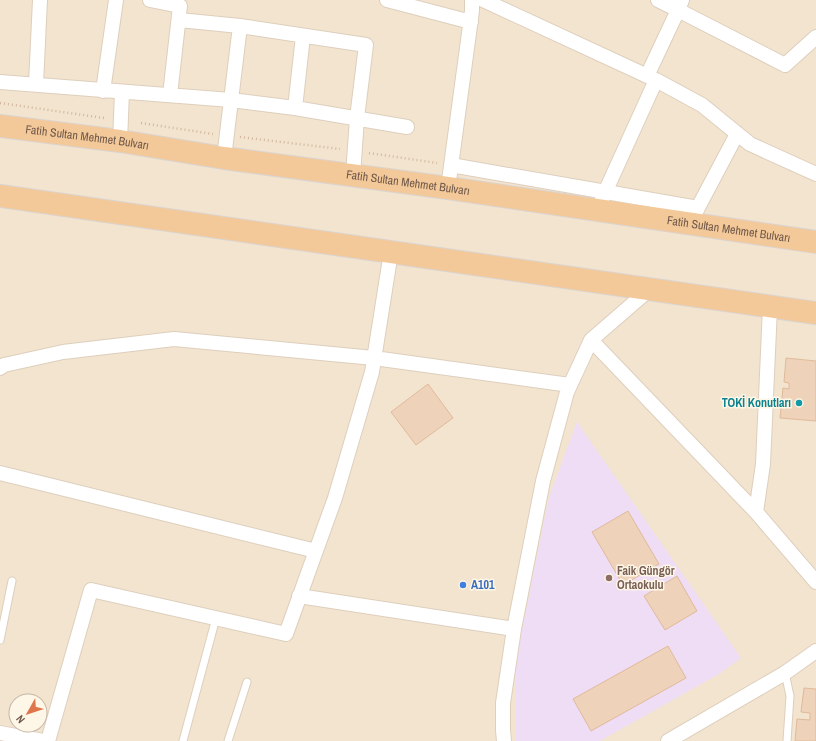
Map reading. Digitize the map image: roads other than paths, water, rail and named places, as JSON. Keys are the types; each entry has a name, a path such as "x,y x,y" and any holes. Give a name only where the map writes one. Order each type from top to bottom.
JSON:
{"highway":[{"name":"Fatih Sultan Mehmet Bulvarı","path":"0,126 120,141 224,158 448,188 602,201 693,216 816,242"},
{"path":"0,196 651,288 816,313"}],"street":[{"path":"36,84 40,0"},
{"path":"103,91 116,0"},
{"path":"150,0 180,6 170,95"},
{"path":"387,0 471,22"},
{"path":"448,188 471,22 472,0"},
{"path":"483,0 652,78 702,105 750,144 816,174"},
{"path":"658,0 680,5 786,65 816,37"},
{"path":"451,165 602,201 680,5"},
{"path":"179,20 240,26 366,45 357,118 353,175"},
{"path":"224,158 240,26"},
{"path":"295,108 303,36"},
{"path":"0,82 231,100 295,108 407,127"},
{"path":"120,141 122,92"},
{"path":"693,216 737,134"},
{"path":"48,741 91,590 286,634 335,498 372,372 391,252"},
{"path":"504,741 503,703 514,629 543,481 567,392 591,340 651,288"},
{"path":"756,512 763,464 770,307"},
{"path":"0,368 4,365 63,352 174,339 374,358 570,385"},
{"path":"591,340 756,512 816,582"},
{"path":"0,473 316,551"},
{"path":"299,596 514,629"},
{"path":"668,741 785,673 816,651"},
{"path":"0,733 43,741"}],"lane":[{"path":"0,640 12,580"},
{"path":"183,741 216,618"},
{"path":"785,673 790,696 787,741"},
{"path":"228,741 248,682"}],"place":[{"name":"TOKİ Konutları","path":"799,403"},
{"name":"Faik Güngör Ortaokulu","path":"609,578"},
{"name":"A101","path":"463,585"}]}
